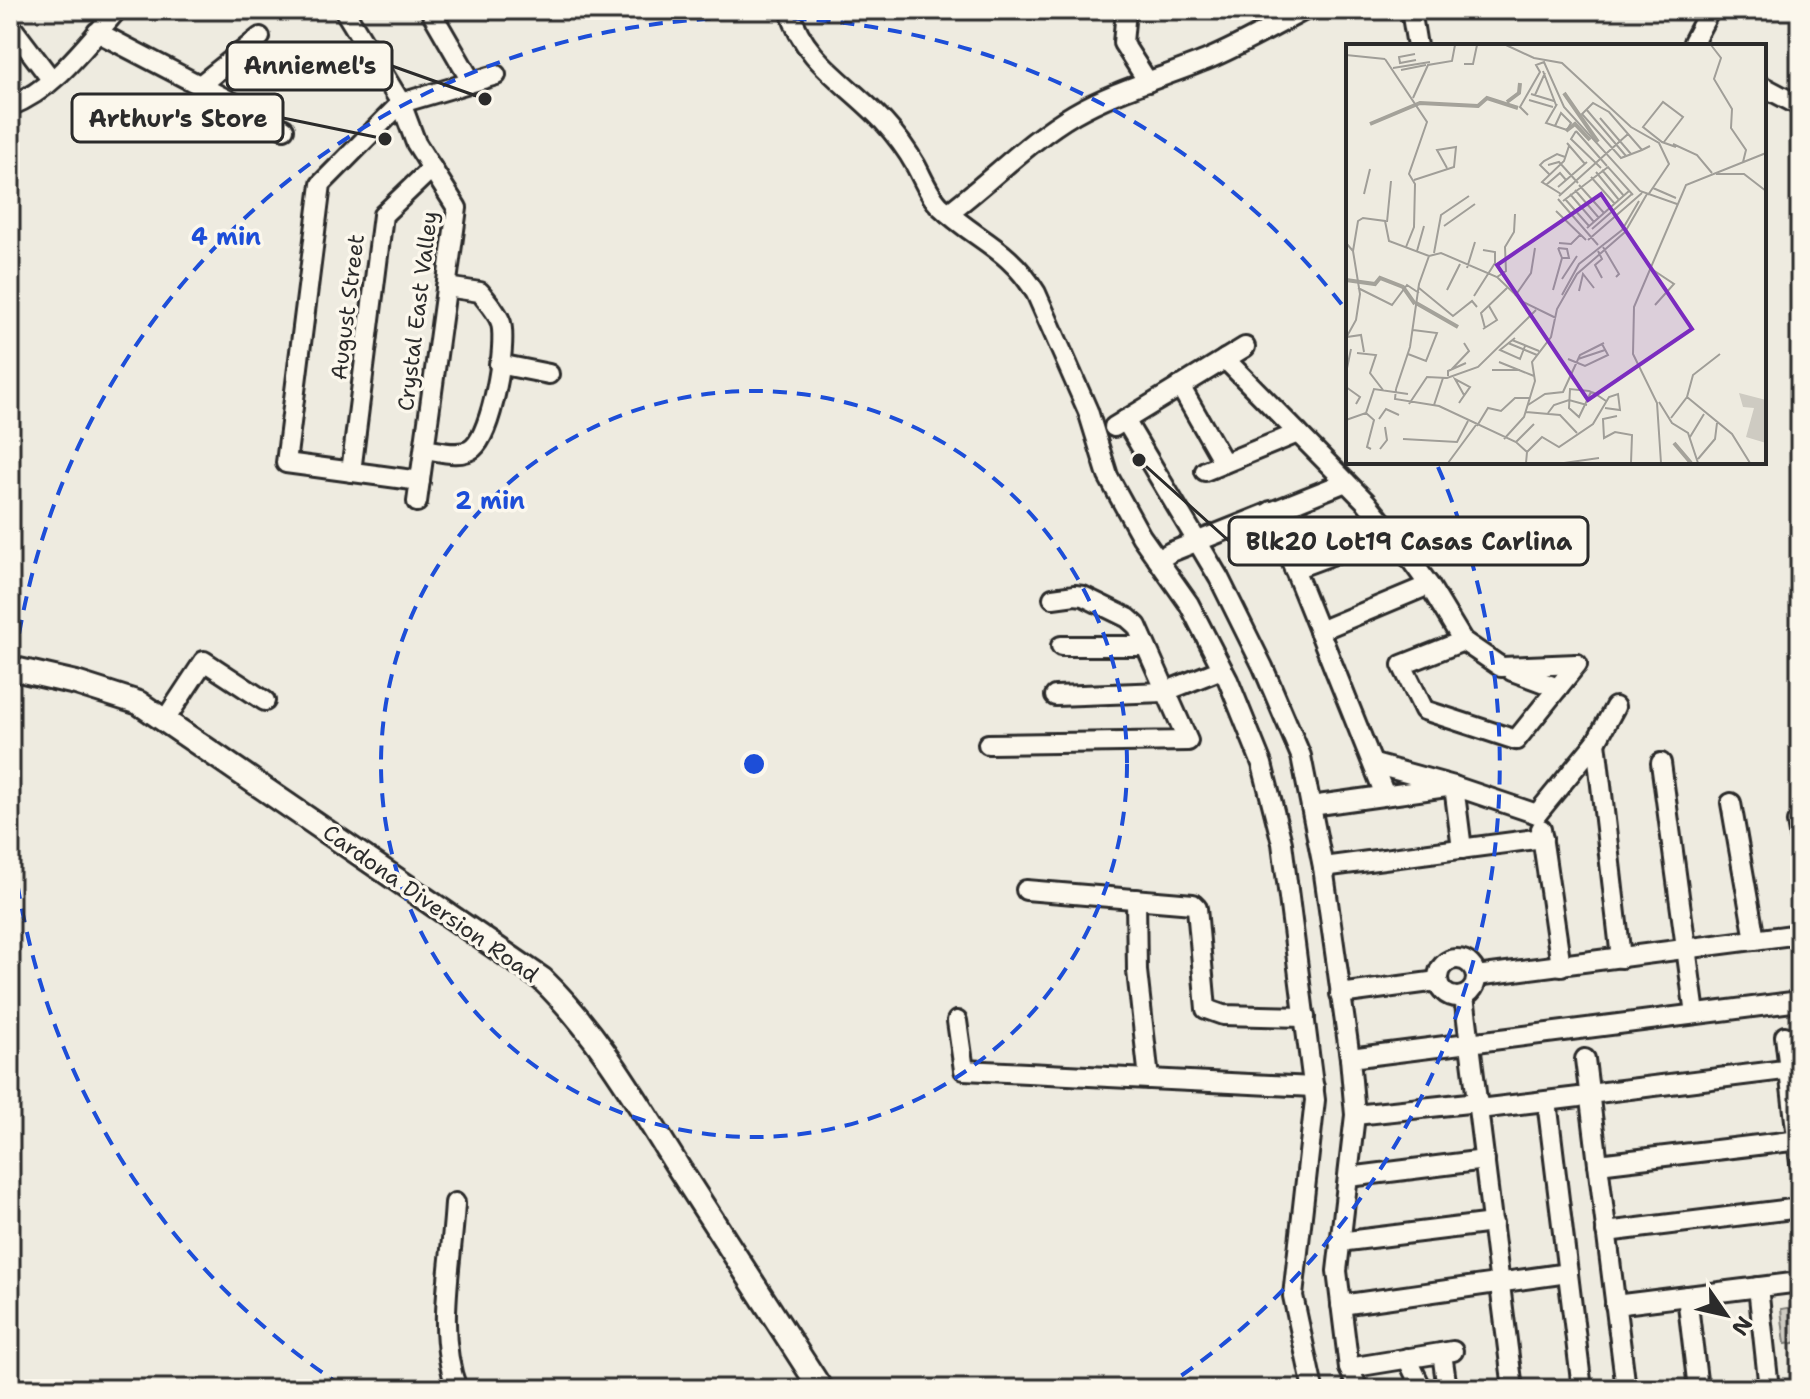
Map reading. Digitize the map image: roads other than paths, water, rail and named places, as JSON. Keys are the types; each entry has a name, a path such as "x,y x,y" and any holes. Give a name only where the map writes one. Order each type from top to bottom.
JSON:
{"main road":[{"name":"Cardona Diversion Road","path":"10,668 107,691 139,703 542,979 567,1003 626,1083 737,1262 821,1389"}],"street":[{"path":"10,106 26,100 73,60 117,10"},
{"name":"Crystal East Valley","path":"344,10 401,103 416,143 457,208 417,502"},
{"path":"430,10 471,81"},
{"path":"790,10 793,24 807,49 883,121 913,161 939,205 1010,258 1025,275 1088,411 1108,476 1141,536 1189,604 1222,669 1262,764 1282,843 1314,1087 1293,1296 1313,1389"},
{"path":"1126,10 1123,43 1148,82"},
{"path":"948,213 1026,148 1072,115 1112,94 1209,59 1305,10"},
{"path":"1411,10 1417,44"},
{"path":"1696,44 1693,42 1710,10"},
{"path":"12,31 51,79"},
{"path":"97,32 284,129"},
{"path":"200,85 260,37"},
{"path":"420,481 286,463 321,184 401,103 496,75"},
{"path":"1766,88 1800,106"},
{"name":"August Street","path":"351,472 383,215 432,168"},
{"path":"425,449 459,454 473,448 487,427 503,346 501,320 480,292 446,287"},
{"path":"1245,347 1119,424 1219,578 1301,756 1323,867 1350,1058 1355,1115 1337,1271 1349,1368 1358,1389"},
{"path":"1225,359 1346,482 1391,533 1429,585 1463,641 1501,667 1558,688"},
{"path":"499,364 549,374"},
{"path":"1180,386 1224,463"},
{"path":"1205,471 1298,433"},
{"path":"1158,560 1197,541 1346,482"},
{"path":"1271,511 1385,795"},
{"path":"1294,569 1391,533"},
{"path":"1319,631 1429,585"},
{"path":"988,744 1188,741 1137,626 1128,618 1083,596 1053,598"},
{"path":"1463,641 1402,665 1424,710 1516,740 1577,664 1501,667"},
{"path":"1061,646 1145,646"},
{"path":"165,720 204,661 265,701"},
{"path":"1055,696 1164,692 1222,669"},
{"path":"1537,814 1596,742 1615,707"},
{"path":"1596,742 1621,958"},
{"path":"1661,763 1695,1014"},
{"path":"1374,764 1454,786 1537,814"},
{"path":"1311,806 1454,786"},
{"path":"1454,786 1462,849"},
{"path":"1731,803 1755,940"},
{"path":"1537,814 1561,966"},
{"path":"1323,867 1543,838"},
{"path":"1026,890 1186,902 1197,908 1206,1009 1223,1015 1305,1017"},
{"path":"1136,899 1137,971 1149,1079"},
{"path":"1476,976 1800,934"},
{"path":"1456,959 1467,962 1476,976 1473,989 1458,997 1446,994 1438,981 1440,968 1456,959"},
{"path":"1340,994 1438,981"},
{"path":"1464,996 1513,1389"},
{"path":"1350,1058 1800,1001"},
{"path":"957,1021 964,1070 1314,1087"},
{"path":"1785,1036 1795,1068 1800,1163"},
{"path":"1585,1059 1584,1095 1598,1164 1626,1389"},
{"path":"1355,1115 1547,1101 1795,1068"},
{"path":"1547,1101 1582,1389"},
{"path":"1598,1164 1799,1140"},
{"path":"1349,1177 1485,1160"},
{"path":"455,1203 446,1300 450,1368 457,1389"},
{"path":"1606,1232 1800,1208"},
{"path":"1339,1242 1493,1223"},
{"path":"1341,1305 1568,1273"},
{"path":"1615,1305 1800,1282"},
{"path":"1758,1287 1769,1389"},
{"path":"1687,1296 1698,1389"},
{"path":"1349,1368 1448,1352 1447,1389"},
{"path":"1407,1358 1422,1389"}],"place":[{"name":"Anniemel's","path":"485,99"},
{"name":"Arthur's Store","path":"385,139"},
{"name":"Blk20 Lot19 Casas Carlina","path":"1139,460"}]}
